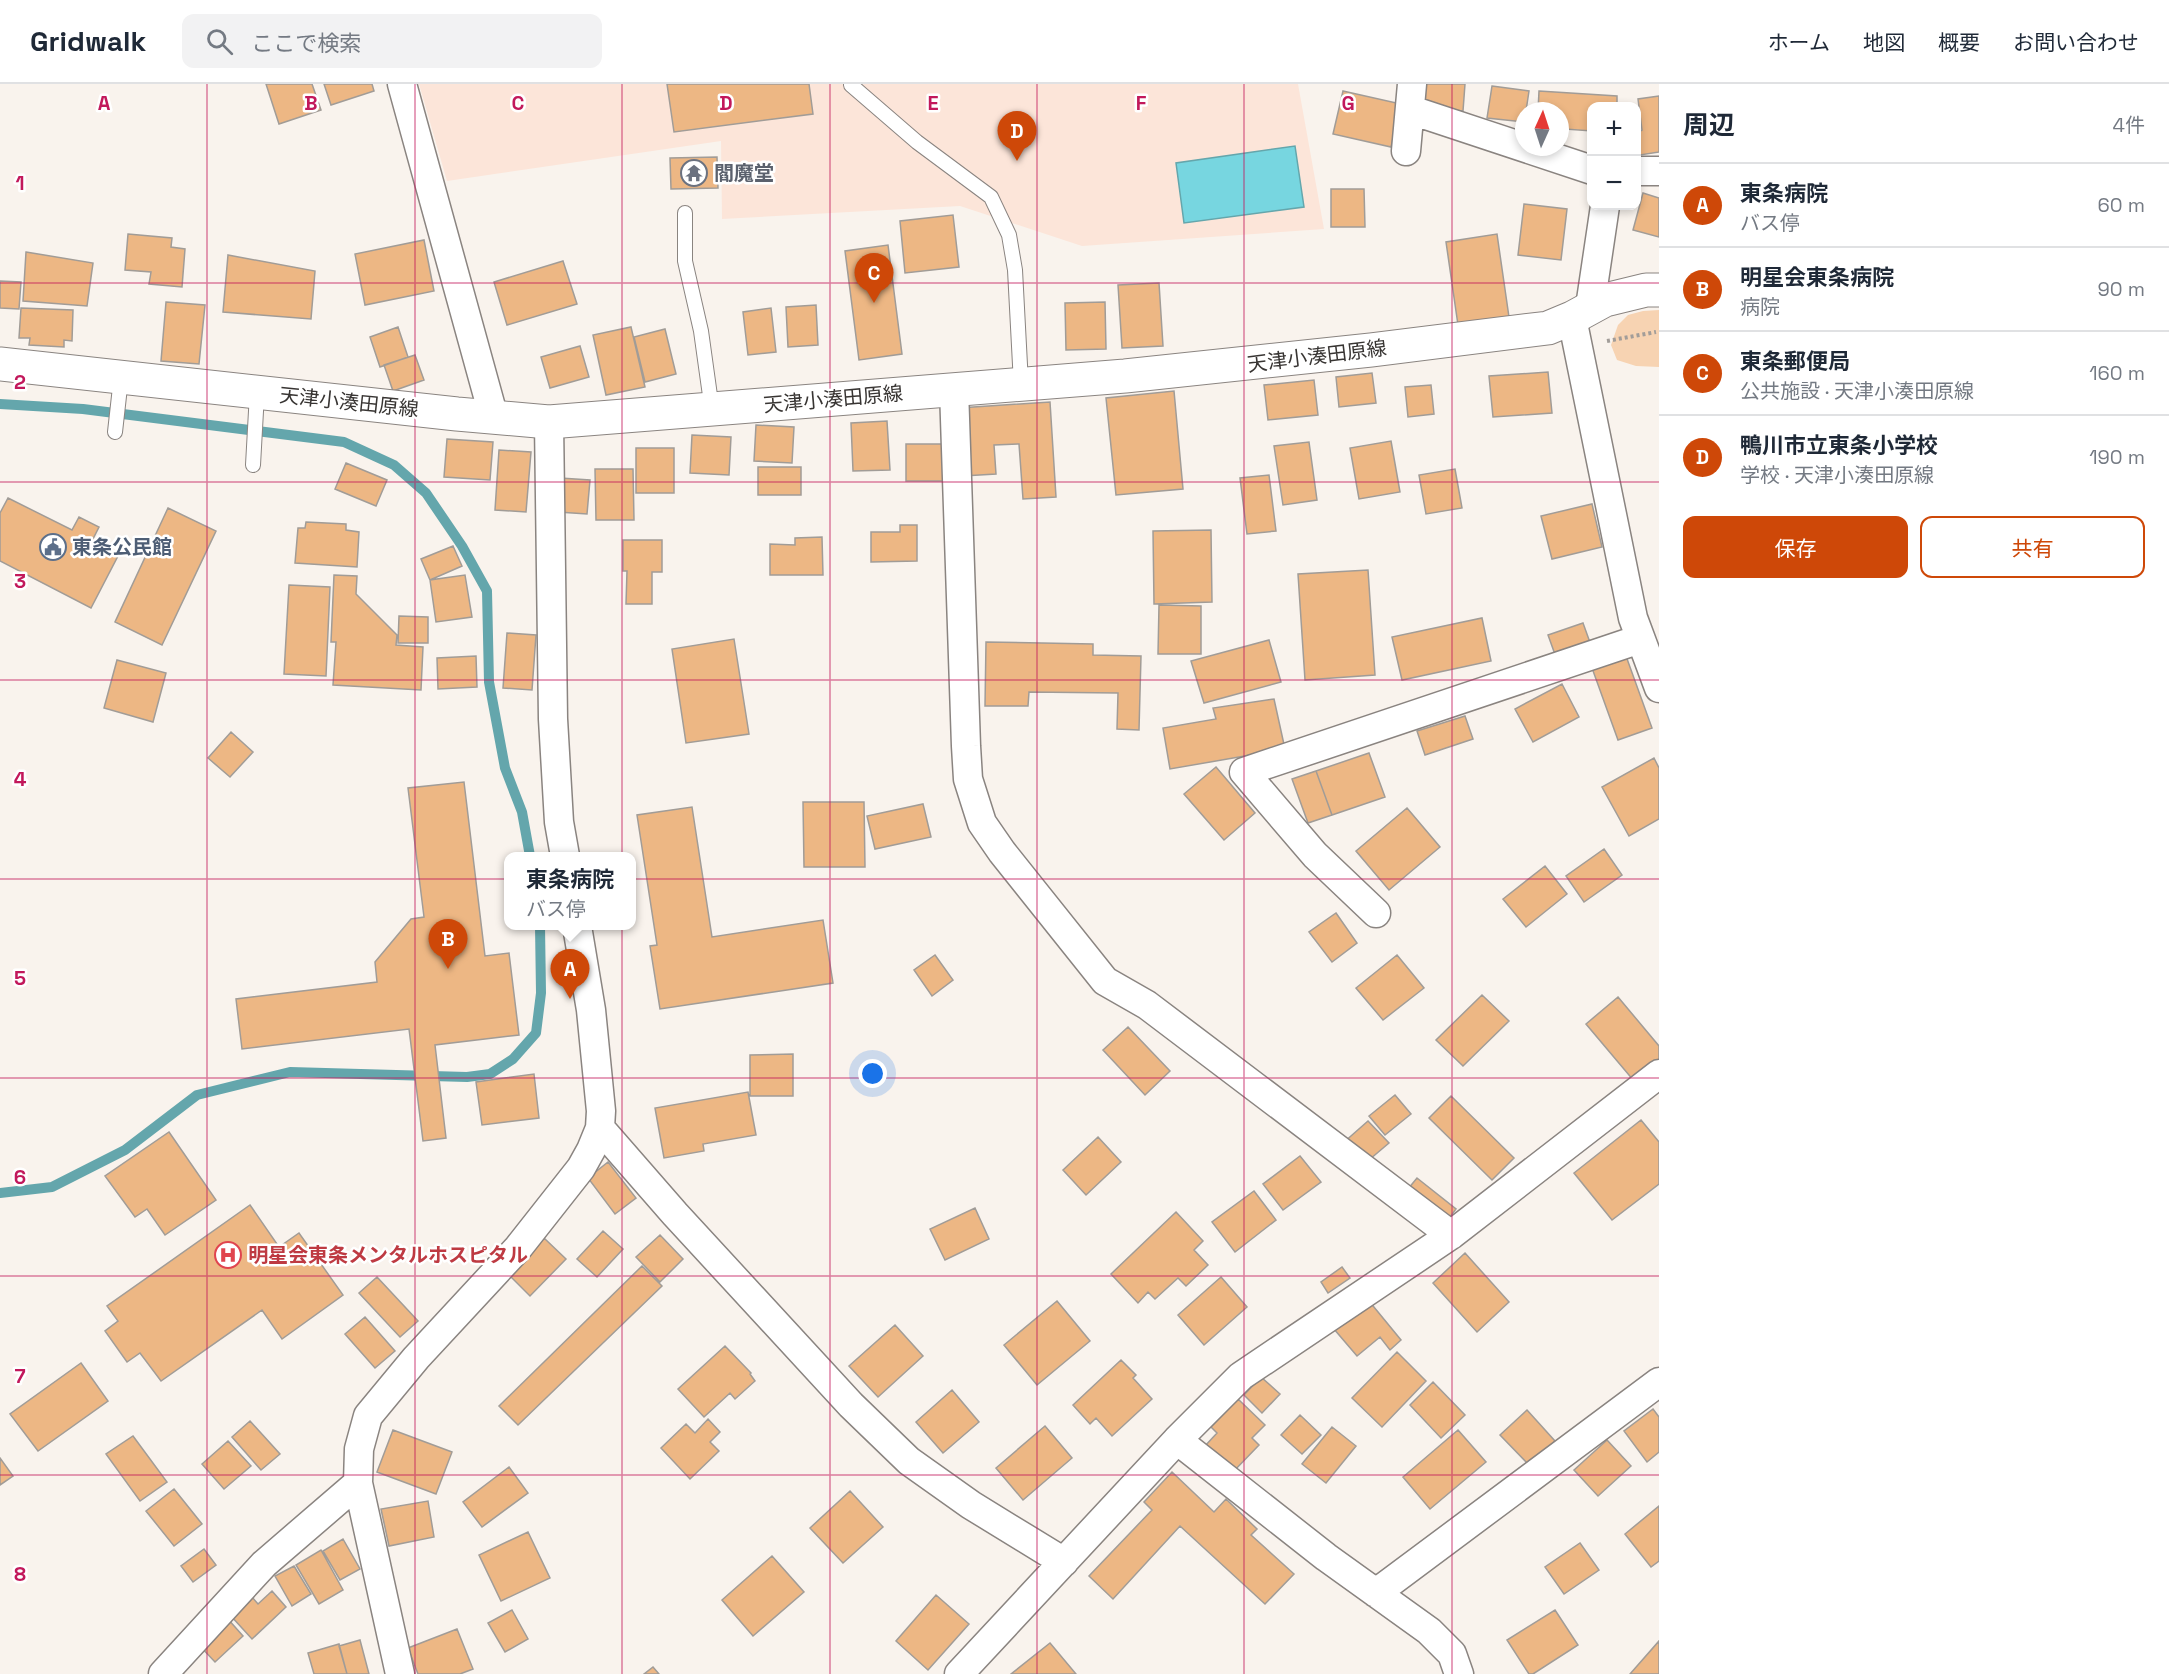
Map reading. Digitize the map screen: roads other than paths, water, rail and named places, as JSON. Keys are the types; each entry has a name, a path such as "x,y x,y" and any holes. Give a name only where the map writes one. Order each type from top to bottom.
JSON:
{"main road":[{"name":"天津小湊田原線","path":"0,364 120,387 256,405 549,422 1204,369 1360,352 1548,328 1616,297 1659,290"}],"street":[{"path":"402,84 494,418"},
{"path":"1406,151 1411,97 1587,168"},
{"path":"1641,171 1659,171"},
{"path":"1604,210 1581,313 1633,618 1659,688"},
{"path":"954,390 968,779 982,823 1002,852 1105,981 1147,1005 1451,1234"},
{"path":"549,422 554,719 559,822 564,852"},
{"path":"1376,913 1315,855 1244,772 1640,639"},
{"path":"400,1674 358,1482 359,1449 368,1416 416,1359 518,1248 581,1168 591,1150 600,1128 601,1111 591,1010 578,930"},
{"path":"959,1674 1177,1440 1241,1376 1451,1234 1659,1074"},
{"path":"600,1128 675,1214 852,1405 909,1461 971,1505 1064,1562"},
{"path":"1376,1593 1659,1382"},
{"path":"1177,1440 1326,1557 1429,1630 1452,1654 1459,1674"},
{"path":"163,1674 264,1564 358,1482"}],"lane":[{"path":"851,86 917,142 991,197 1009,235 1015,270 1021,384"},
{"path":"685,213 686,261 701,331 712,410"},
{"path":"115,432 120,387"},
{"path":"253,465 256,405"}],"water":[{"path":"1295,146 1304,207 1184,223 1176,163"}],"waterway":[{"path":"0,404 83,409 344,442 394,465 426,493 462,546 487,591 489,682 505,768 522,812 529,852"},
{"path":"0,1193 52,1187 125,1150 197,1095 290,1072 467,1077 490,1074 513,1059 536,1033 541,993 540,930"}],"place":[{"name":"鴨川市立東条小学校","path":"1017,161"},
{"name":"閻魔堂","path":"694,173"},
{"name":"東条郵便局","path":"874,303"},
{"name":"東条公民館","path":"53,547"},
{"name":"明星会東条病院","path":"448,969"},
{"name":"東条病院","path":"570,999"},
{"name":"明星会東条メンタルホスピタル","path":"228,1255"}]}
